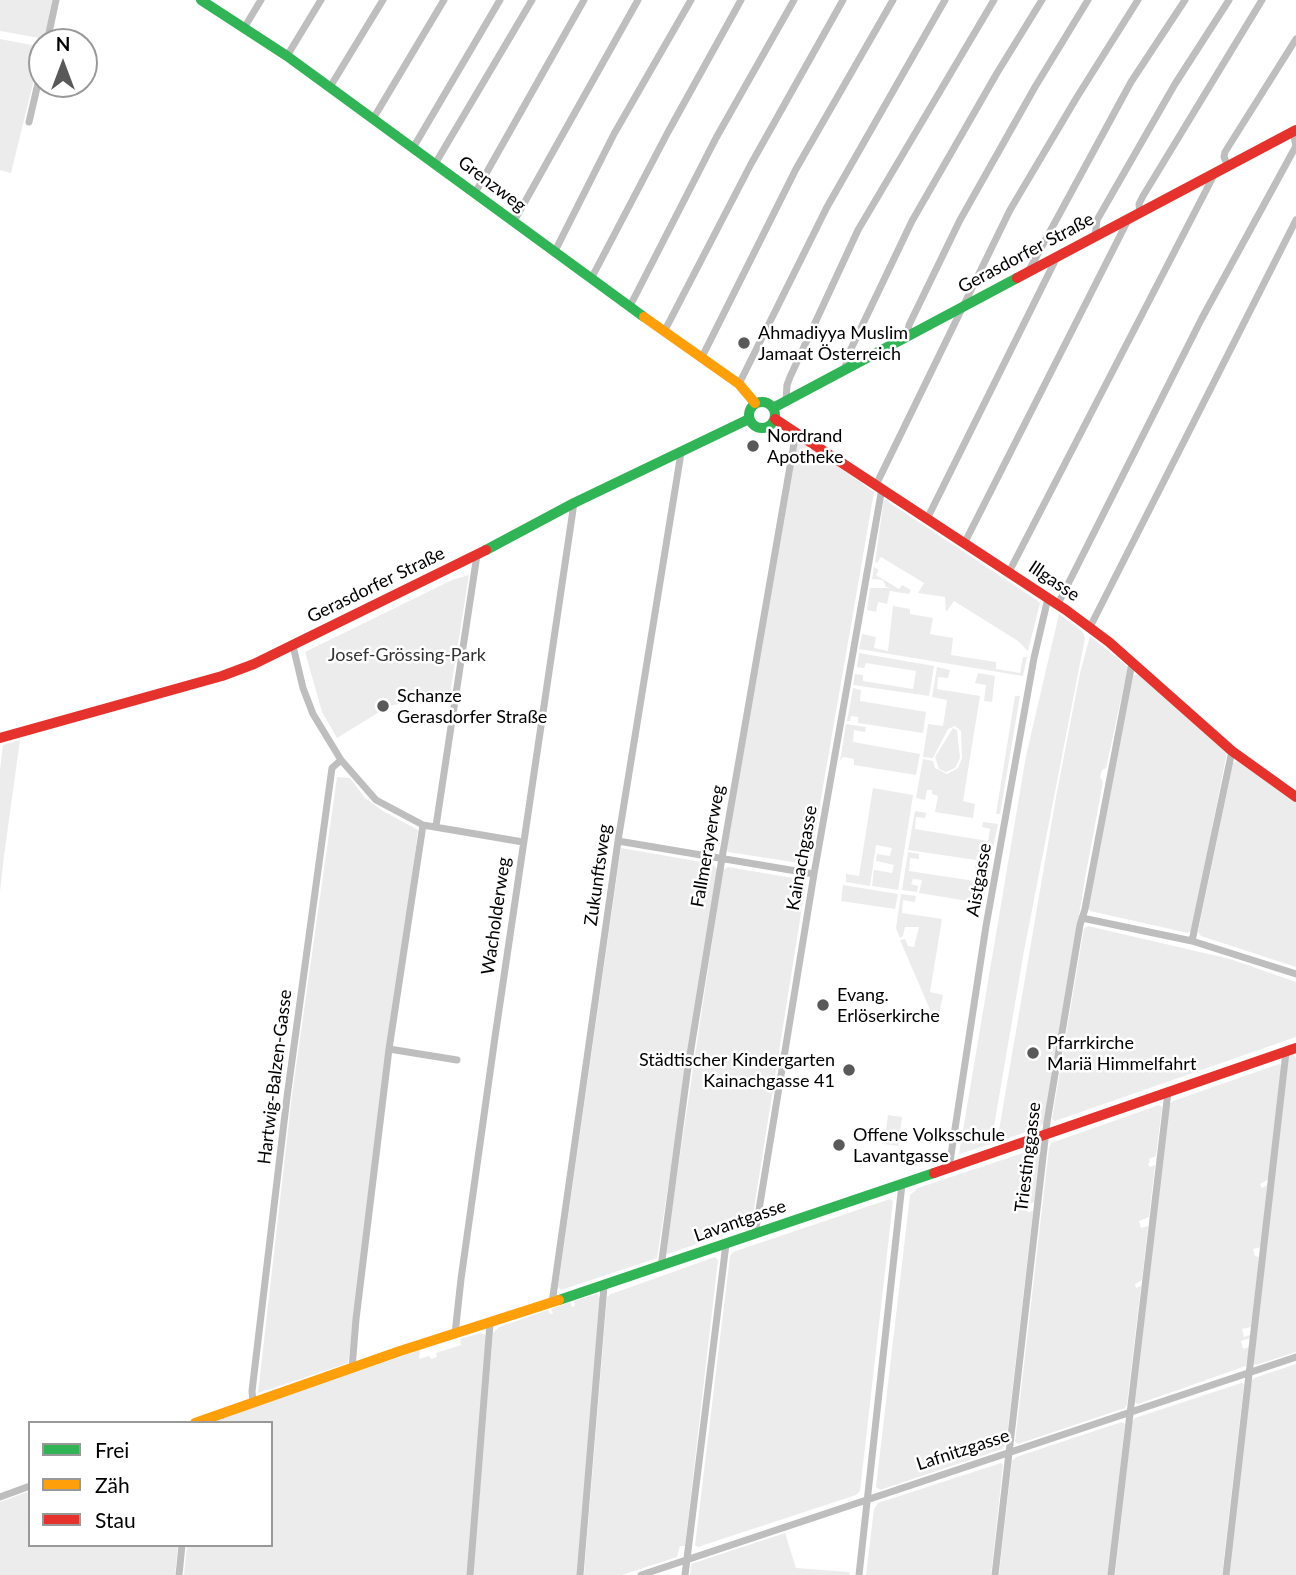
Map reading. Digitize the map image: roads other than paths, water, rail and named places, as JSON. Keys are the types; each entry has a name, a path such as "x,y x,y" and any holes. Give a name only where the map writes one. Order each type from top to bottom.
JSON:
{"street":[{"path":"50,28 57,0"},
{"name":"Grenzweg","path":"201,0 288,56 554,253 665,330 739,384 755,403"},
{"path":"244,28 261,0"},
{"path":"288,56 321,0"},
{"path":"330,87 383,0"},
{"path":"373,119 444,0"},
{"path":"413,148 500,0"},
{"path":"436,164 532,0"},
{"path":"475,193 584,0"},
{"path":"513,223 638,0"},
{"path":"554,253 614,134 691,0"},
{"path":"591,279 741,0"},
{"path":"630,306 716,138 794,0"},
{"path":"665,330 751,164 844,0"},
{"path":"702,357 796,169 893,0"},
{"path":"739,384 827,207 945,0"},
{"path":"786,401 790,377 858,230 994,0"},
{"path":"845,368 849,352 912,221 1042,0"},
{"path":"907,336 909,325 960,220 1088,0"},
{"name":"Kainachgasse","path":"755,1234 879,486 1010,210 1139,0"},
{"path":"1027,274 1131,82 1185,0"},
{"path":"1095,236 1097,220 1175,84 1229,0"},
{"path":"1140,212 1139,204 1143,196 1262,0"},
{"path":"1228,166 1225,152 1296,39"},
{"path":"29,122 35,98"},
{"name":"Gerasdorfer Straße","path":"0,738 222,676 293,646 477,555 574,503 749,419 761,428 770,425 774,413 786,401 1294,131"},
{"name":"Aistgasse","path":"949,1168 986,926 1032,669 1053,601 1296,146 1294,131"},
{"path":"1009,572 1215,173"},
{"path":"964,544 1129,219"},
{"path":"1090,627 1296,220"},
{"path":"927,519 1058,256"},
{"path":"749,419 749,411 755,403 765,402 774,413"},
{"name":"Illgasse","path":"774,413 784,427 879,486 1090,627 1232,751 1296,797"},
{"name":"Fallmerayerweg","path":"661,1267 688,1067 796,432"},
{"name":"Zukunftsweg","path":"552,1303 618,841 681,453"},
{"name":"Wacholderweg","path":"455,1335 523,842 574,503"},
{"path":"436,826 477,555"},
{"path":"293,646 303,688 313,713 341,760 376,800 423,825 523,842"},
{"name":"Triestinggasse","path":"995,1575 1046,1135 1082,918 1132,663"},
{"path":"1192,941 1232,751"},
{"name":"Hartwig-Balzen-Gasse","path":"253,1402 252,1391 287,1097 332,768 341,760"},
{"path":"352,1368 389,1049 423,825"},
{"path":"618,841 814,874"},
{"path":"1082,918 1192,941 1296,974"},
{"path":"389,1049 457,1060"},
{"path":"1226,1575 1249,1372 1291,1050"},
{"name":"Lavantgasse","path":"201,1421 352,1368 661,1267 1291,1050"},
{"path":"1111,1575 1168,1092"},
{"path":"859,1575 902,1184"},
{"path":"685,1575 726,1244"},
{"path":"580,1575 604,1286"},
{"path":"470,1575 490,1324"},
{"name":"Lafnitzgasse","path":"641,1575 1296,1357"},
{"path":"0,1497 28,1487"},
{"path":"179,1575 182,1547"}],"place":[{"name":"Ahmadiyya Muslim Jamaat Österreich","path":"744,343"},
{"name":"Nordrand Apotheke","path":"753,446"},
{"name":"Schanze Gerasdorfer Straße","path":"383,706"},
{"name":"Evang. Erlöserkirche","path":"823,1005"},
{"name":"Pfarrkirche Mariä Himmelfahrt","path":"1033,1053"},
{"name":"Städtischer Kindergarten Kainachgasse 41","path":"849,1070"},
{"name":"Offene Volksschule Lavantgasse","path":"839,1145"}],"park label":[{"name":"Josef-Grössing-Park","path":"407,655"}]}
